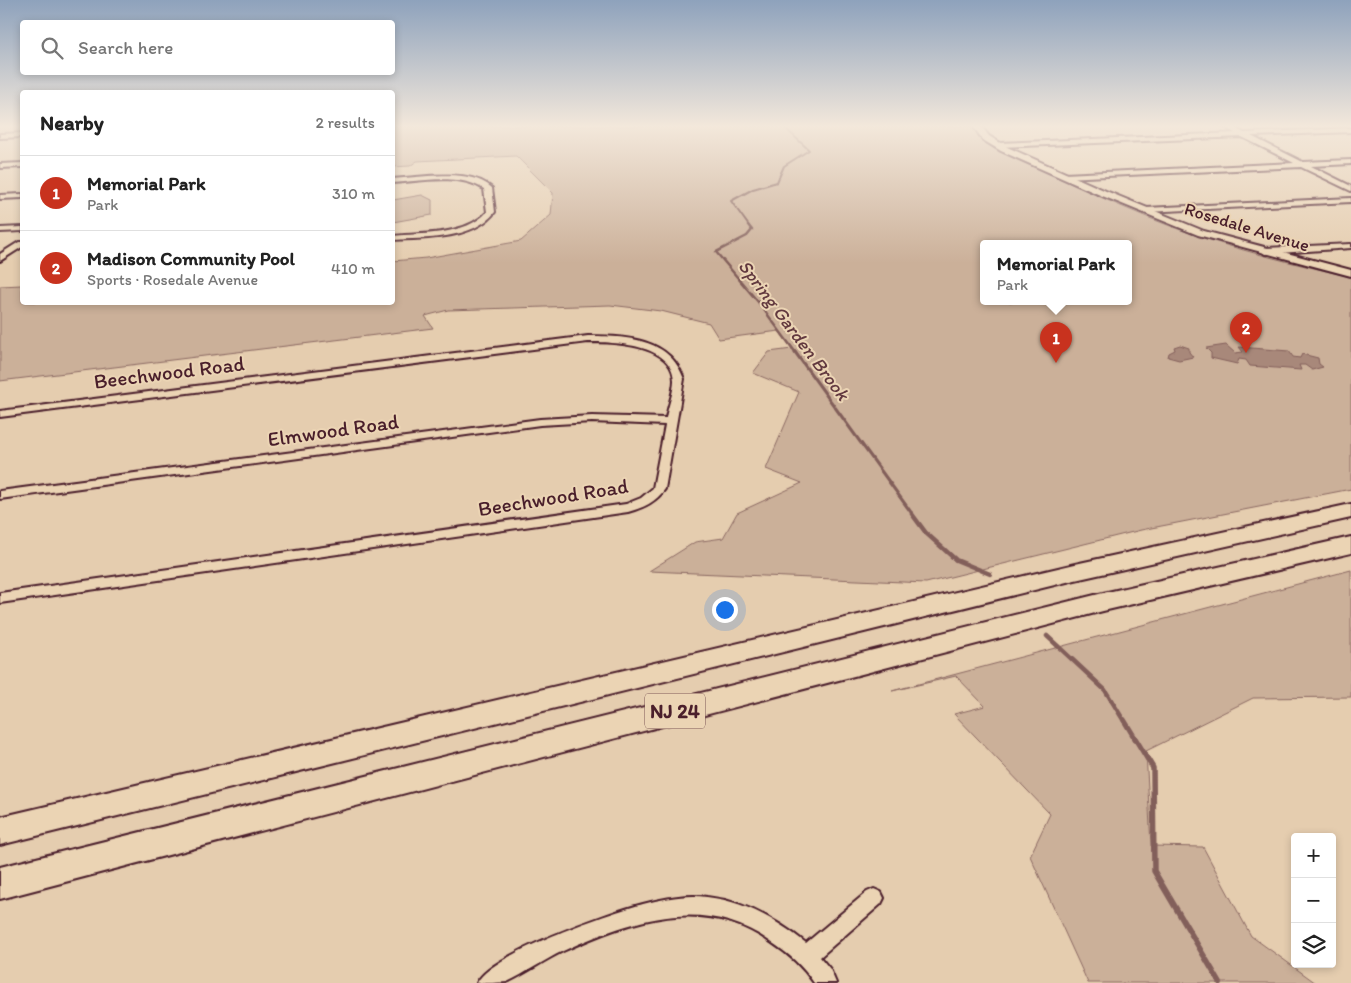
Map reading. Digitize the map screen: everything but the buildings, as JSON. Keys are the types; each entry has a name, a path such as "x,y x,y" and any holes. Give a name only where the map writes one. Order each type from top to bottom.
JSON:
{"highway":[{"name":"NJ 24","path":"0,831 1066,574 1351,511"},
{"name":"NJ 24","path":"0,883 1103,602 1351,545"}],"street":[{"name":"Rosedale Avenue","path":"1055,172 1201,233 1351,273"},
{"path":"1064,176 1146,172"},
{"path":"1317,172 1351,189"},
{"path":"395,181 453,178 479,182 488,188 491,212 485,220 460,230 395,238"},
{"path":"0,197 20,196"},
{"path":"1146,210 1351,200"},
{"path":"0,230 20,229"},
{"path":"0,258 20,245"},
{"path":"1265,251 1351,246"},
{"name":"Beechwood Road","path":"0,414 546,343 602,338 630,341 651,348 674,364 679,378 659,489 646,501 628,508 0,598"},
{"name":"Elmwood Road","path":"0,495 540,422 592,419 672,422"},
{"path":"806,957 874,898"},
{"path":"487,983 534,955 580,935 629,917 671,906 702,906 740,913 766,926 806,957 826,983"}],"shaded area":[{"path":"532,172 1047,172 1148,217 1204,238 1277,259 1351,277 1351,489 1141,530 926,583 649,571 695,542 723,538 737,513 802,483 766,469 799,392 753,373 769,352 792,349 779,331 719,339 709,323 661,311 610,305 448,310 425,316 433,328 0,381 0,286 20,285 20,305 395,305 395,261 426,258 521,241 551,215 553,193"},
{"path":"422,195 432,200 432,215 395,222 395,200"},
{"path":"1180,345 1189,348 1189,352 1193,357 1179,360 1168,357 1169,353 1175,350 1174,347"},
{"path":"1226,345 1235,353 1243,352 1239,347 1289,351 1293,357 1300,358 1302,354 1318,358 1319,364 1323,367 1312,370 1305,365 1299,365 1301,370 1250,366 1246,360 1239,359 1237,364 1211,358 1211,353 1206,348"},
{"path":"1351,570 1351,697 1253,698 1146,751 1151,846 1203,847 1251,936 1291,965 1291,968 1295,968 1316,983 1088,983 1030,856 1050,814 954,714 985,706 956,676 892,691"}],"waterway":[{"name":"Spring Garden Brook","path":"749,226 731,201 753,189 777,182 781,172"},
{"name":"Spring Garden Brook","path":"748,225 752,230 747,236 716,252 759,303 796,353"},
{"name":"Spring Garden Brook","path":"795,352 913,515"},
{"name":"Spring Garden Brook","path":"912,514 926,533 956,560 990,574"},
{"name":"Spring Garden Brook","path":"1047,636 1105,690 1124,721"},
{"name":"Spring Garden Brook","path":"1124,720 1153,768 1154,871 1220,983"}],"place":[{"name":"Madison Community Pool","path":"1246,353"},
{"name":"Memorial Park","path":"1056,363"}]}
